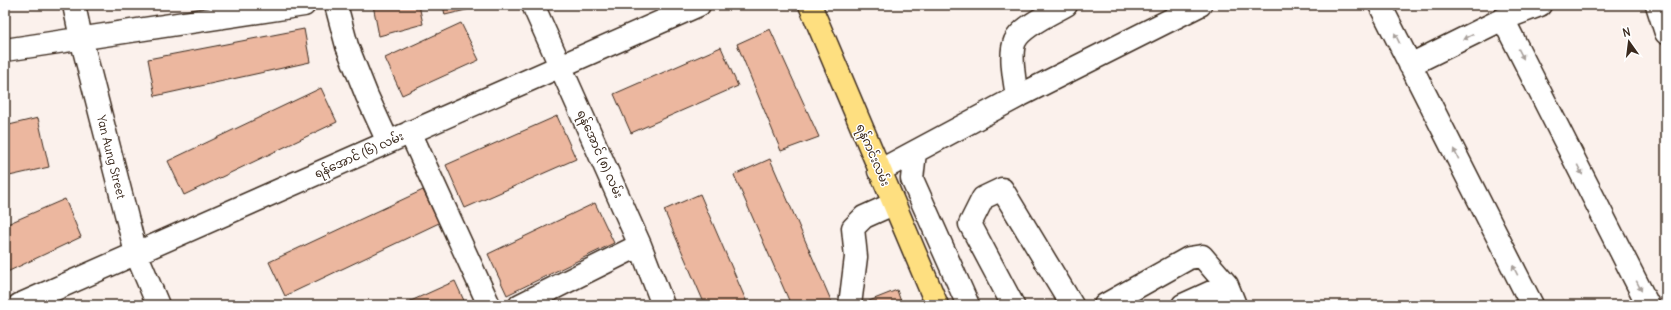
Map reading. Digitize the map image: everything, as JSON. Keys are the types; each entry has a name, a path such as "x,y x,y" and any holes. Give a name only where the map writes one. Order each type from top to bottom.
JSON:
{"main road":[{"name":"ရန်ကင်းလမ်း","path":"810,5 937,305"}],"street":[{"name":"Yan Aung Street","path":"74,5 81,38 136,253 158,305"},
{"path":"5,50 304,5"},
{"path":"336,5 347,46 367,96 388,142"},
{"name":"ရန်အောင် (၈) လမ်း","path":"533,5 640,245 663,305"},
{"name":"ရန်အောင် (၆) လမ်း","path":"19,305 699,5"},
{"path":"1017,97 1013,57 1015,41 1025,29 1066,5"},
{"path":"879,171 1017,97 1200,5"},
{"path":"1380,5 1532,305"},
{"path":"1410,65 1503,19 1540,5"},
{"path":"1657,5 1666,33"},
{"path":"1503,19 1648,305"},
{"path":"410,132 489,305"},
{"path":"915,152 912,179 968,305"},
{"path":"1013,305 970,224 983,198 1002,189 1072,305"},
{"path":"850,305 856,257 853,228 864,218 893,204"},
{"path":"520,305 640,245"},
{"path":"1105,305 1189,258 1202,256 1228,285 1235,305"},
{"path":"1183,305 1228,285"}],"building":[{"path":"373,5 419,5 423,24 379,36"},
{"path":"443,5 487,5 445,15"},
{"path":"461,23 479,60 402,95 385,58"},
{"path":"304,29 310,62 155,96 148,59"},
{"path":"770,29 819,137 781,151 737,44"},
{"path":"721,47 738,86 631,133 614,94"},
{"path":"321,88 337,122 184,195 168,161"},
{"path":"557,116 576,159 465,208 446,165"},
{"path":"38,118 49,167 5,177 5,126"},
{"path":"770,159 833,305 791,305 734,175"},
{"path":"423,190 439,223 285,296 269,262"},
{"path":"700,194 748,305 705,305 664,210"},
{"path":"65,199 81,237 5,273 5,225"},
{"path":"595,203 614,243 507,295 488,254"},
{"path":"455,281 466,305 402,305"},
{"path":"897,290 902,305 859,305"}]}
